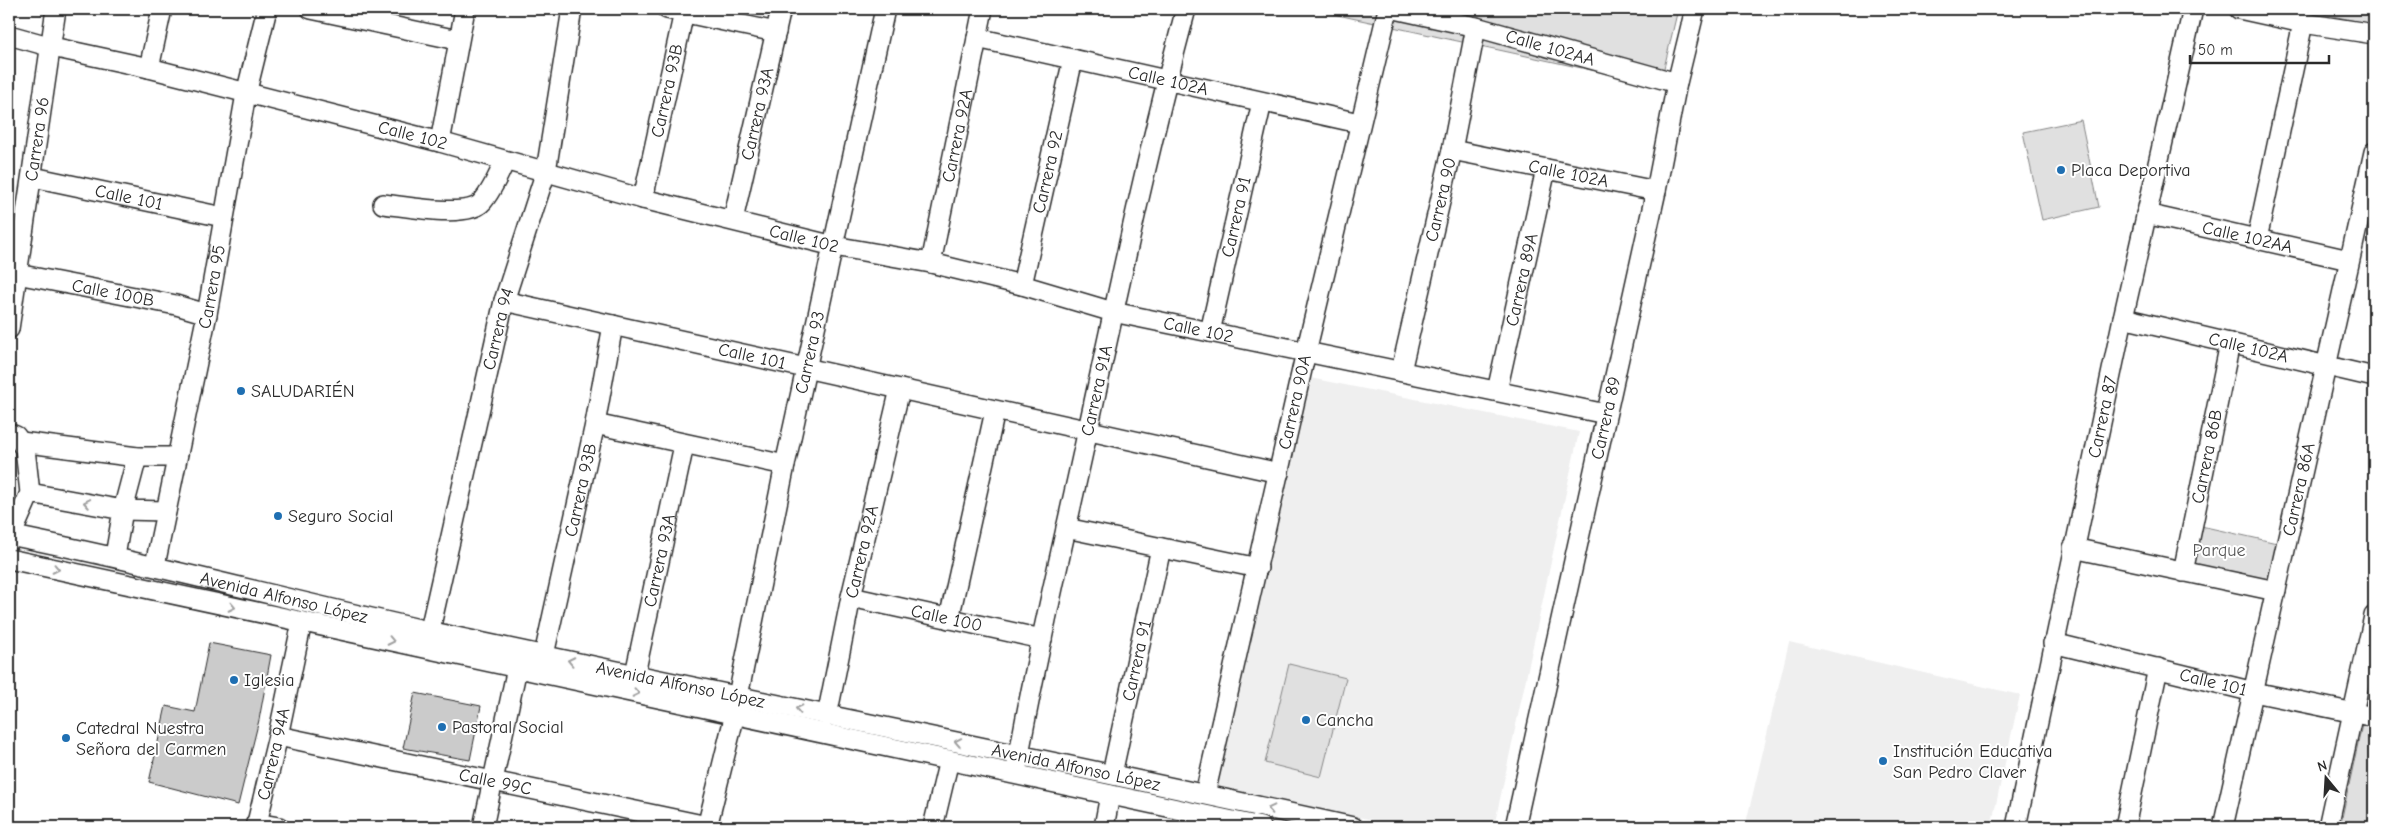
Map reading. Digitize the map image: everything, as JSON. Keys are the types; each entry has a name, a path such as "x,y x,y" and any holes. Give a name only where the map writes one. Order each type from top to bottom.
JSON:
{"street":[{"name":"Carrera 96","path":"9,329 17,274 18,218 33,177 56,9"},
{"path":"149,68 162,9"},
{"name":"Carrera 95","path":"155,566 207,314 246,94 267,9"},
{"path":"311,9 458,40"},
{"path":"440,142 465,9"},
{"name":"Carrera 94","path":"428,640 504,301 546,171 572,9"},
{"name":"Carrera 93A","path":"733,220 781,9"},
{"name":"Carrera 93","path":"709,827 785,465 885,9"},
{"name":"Carrera 92A","path":"931,263 983,9"},
{"name":"Carrera 91A","path":"1016,774 1042,639 1113,312 1166,81 1186,9"},
{"name":"Carrera 90A","path":"1205,794 1359,123 1388,9"},
{"name":"Calle 102AA","path":"1395,9 1476,27 1677,82"},
{"name":"Carrera 89","path":"1515,827 1656,191 1677,82 1695,9"},
{"name":"Carrera 87","path":"2016,827 2122,318 2193,9"},
{"path":"2239,9 2303,23 2374,34"},
{"path":"676,11 776,32"},
{"name":"Carrera 93B","path":"643,199 676,11"},
{"path":"2257,239 2303,23"},
{"name":"Carrera 90","path":"1401,371 1452,150 1476,27"},
{"name":"Calle 102","path":"9,34 52,47 149,68 440,142 643,199 834,246 931,263 1022,285 1113,312 1606,414"},
{"name":"Calle 102A","path":"977,38 1359,123"},
{"name":"Carrera 92","path":"1022,285 1072,59"},
{"name":"Carrera 91","path":"1210,332 1262,102"},
{"name":"Calle 102A","path":"1452,150 1656,191"},
{"name":"Carrera 86A","path":"2224,827 2325,365 2374,152"},
{"path":"383,204 460,211 474,208 482,203 505,161"},
{"name":"Carrera 89A","path":"1497,391 1546,169"},
{"name":"Calle 101","path":"33,177 223,217"},
{"name":"Calle 102AA","path":"2146,214 2349,260"},
{"name":"Calle 100B","path":"17,274 176,305 207,314"},
{"name":"Calle 101","path":"504,301 1279,473"},
{"name":"Calle 102A","path":"2122,318 2374,377"},
{"name":"Carrera 93B","path":"544,655 595,424 613,325"},
{"name":"Carrera 86B","path":"2183,572 2230,343"},
{"name":"Carrera 92A","path":"827,716 851,597 900,389"},
{"path":"949,619 994,411"},
{"path":"595,424 684,445 785,465"},
{"path":"15,438 137,457 177,457"},
{"path":"10,537 30,493 26,457 15,438"},
{"name":"Carrera 93A","path":"635,674 684,445"},
{"path":"115,556 123,510 137,457"},
{"path":"30,493 123,510 166,511"},
{"path":"1066,528 1258,568"},
{"name":"Avenida Alfonso López","path":"10,537 115,556 155,566 428,640 518,668 736,705 827,716 1112,774 1353,827"},
{"name":"Carrera 91","path":"1112,774 1161,548"},
{"path":"2074,548 2276,591"},
{"name":"Avenida Alfonso López","path":"10,564 194,599 302,622 544,655 635,674 736,705 949,760 1110,795 1202,821 1261,827"},
{"path":"194,599 200,579"},
{"name":"Calle 100","path":"851,597 1042,639"},
{"path":"2328,827 2374,616"},
{"name":"Carrera 94A","path":"256,825 278,736 302,622"},
{"name":"Calle 101","path":"2053,643 2254,692 2374,717"},
{"path":"483,827 518,668"},
{"path":"2124,827 2158,668"},
{"name":"Calle 99C","path":"278,736 709,827"},
{"path":"933,827 949,760"},
{"path":"1104,827 1110,795"},
{"path":"256,825 279,827"}],"shaded area":[{"path":"1305,377 1579,432 1494,827 1407,827 1218,788"},
{"name":"Institución Educativa San Pedro Claver","path":"1789,642 2020,695 1991,827 1745,827"}],"green space":[{"path":"1310,9 1678,9 1660,85"},
{"path":"2301,9 2374,9 2374,25"},
{"name":"Placa Deportiva","path":"2081,120 2099,207 2042,220 2023,132"},
{"name":"Parque","path":"2201,526 2277,543 2269,580 2193,565"},
{"name":"Cancha","path":"1289,664 1346,678 1321,777 1265,763"},
{"path":"2362,725 2374,729 2374,827 2340,827"}],"building":[{"path":"209,643 271,655 259,720 238,805 149,782 166,706 195,712"},
{"name":"Pastoral Social","path":"415,693 481,706 470,760 403,748"}],"place":[{"name":"Placa Deportiva","path":"2061,170"},
{"name":"SALUDARIÉN","path":"241,391"},
{"name":"Seguro Social","path":"278,516"},
{"name":"Iglesia","path":"234,680"},
{"name":"Cancha","path":"1306,720"},
{"name":"Pastoral Social","path":"442,727"},
{"name":"Catedral Nuestra Señora del Carmen","path":"66,738"},
{"name":"Institución Educativa San Pedro Claver","path":"1883,761"}]}
